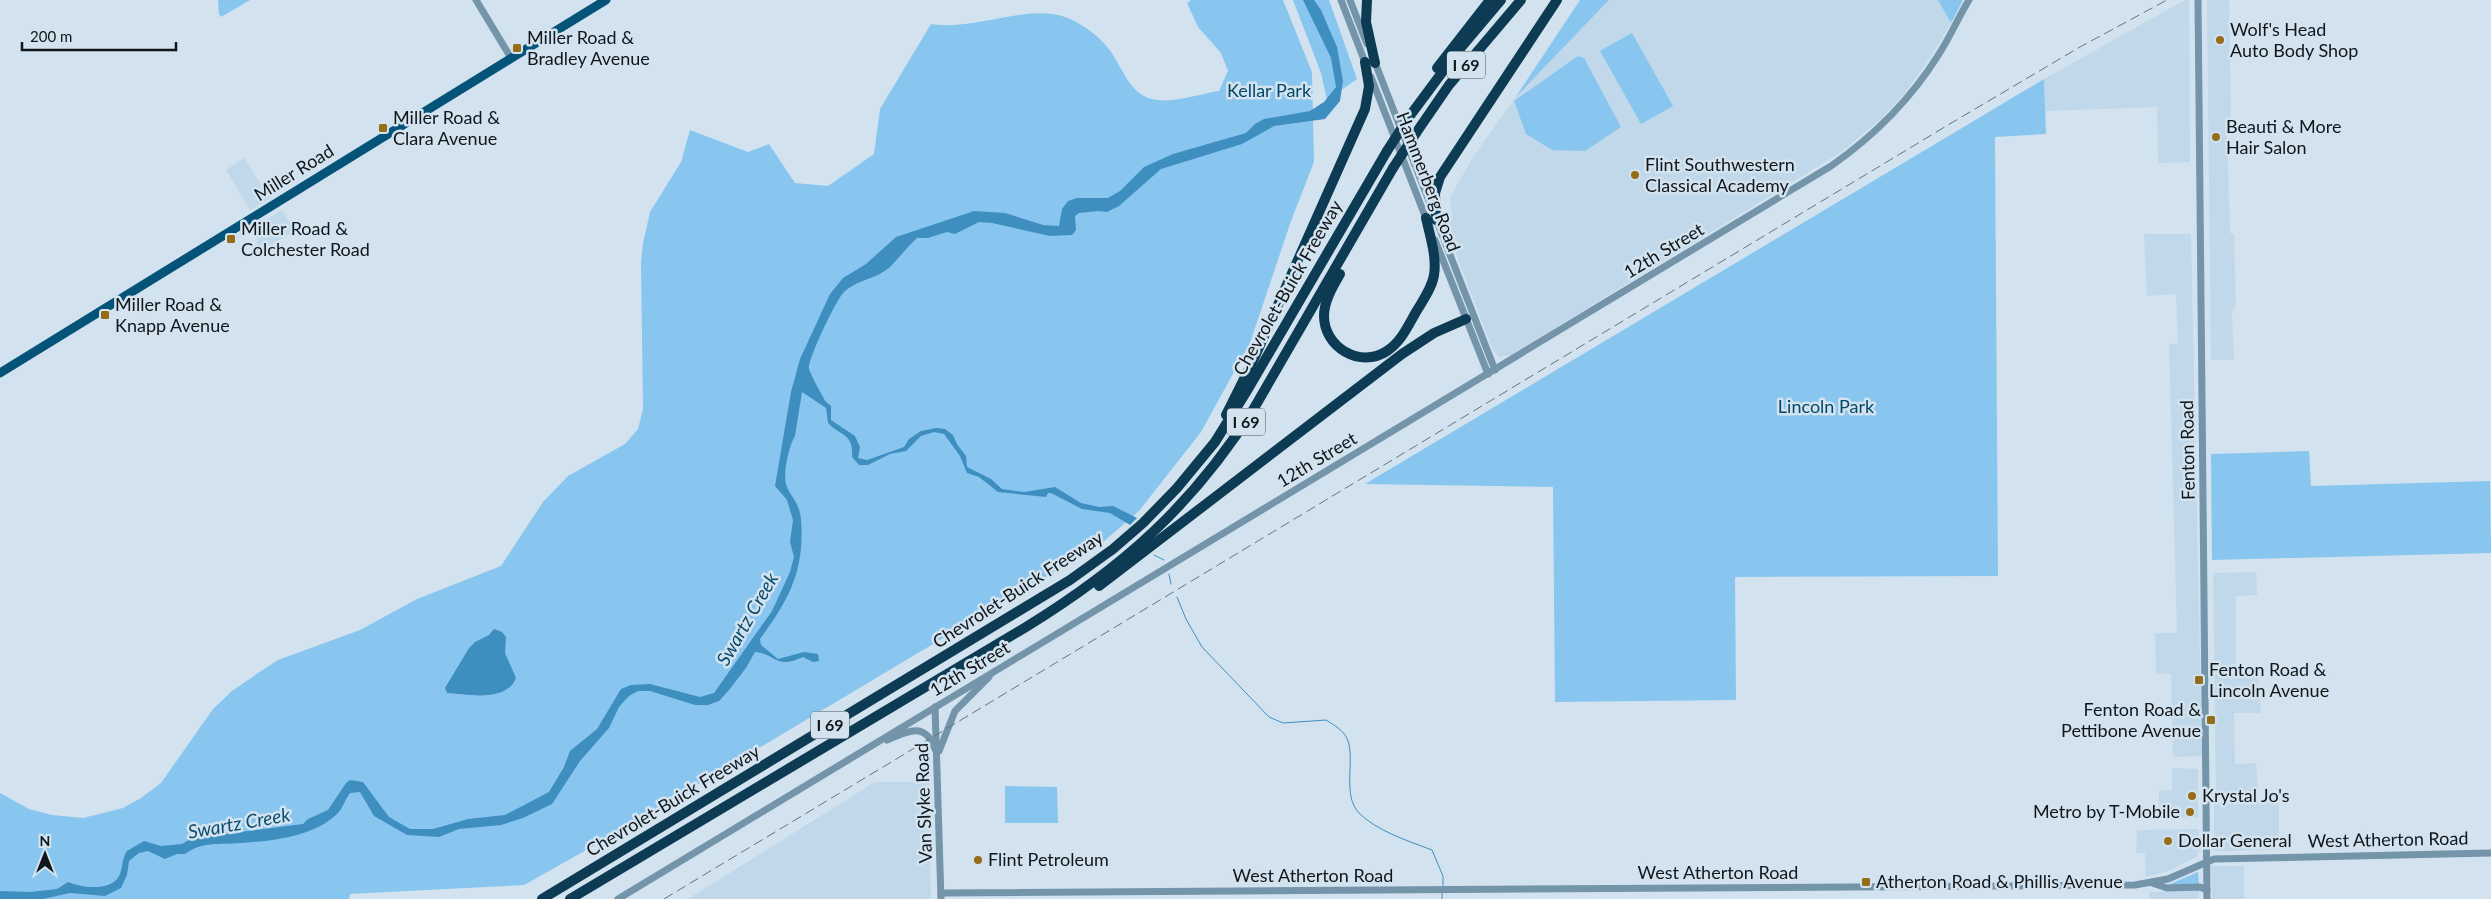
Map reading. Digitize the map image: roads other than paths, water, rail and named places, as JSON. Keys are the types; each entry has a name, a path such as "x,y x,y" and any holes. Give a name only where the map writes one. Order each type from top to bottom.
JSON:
{"highway":[{"path":"1206,454 1253,361 1365,109 1370,63 1366,22 1367,0"},
{"path":"1410,116 1438,66 1490,0"},
{"name":"Chevrolet-Buick Freeway","path":"542,899 1070,580 1143,523 1178,488 1206,454 1248,390 1386,151 1458,51 1501,0"},
{"name":"Chevrolet-Buick Freeway","path":"570,899 1077,596 1151,536 1180,507 1216,464 1253,410 1370,211 1393,168 1416,133 1449,85 1521,0"},
{"path":"1370,211 1358,241 1330,294 1324,313 1327,331 1333,342 1347,353 1359,357 1381,354 1397,342 1431,285 1434,263 1431,219 1435,193 1440,177 1557,0"},
{"path":"1077,596 1104,583 1124,569 1406,351 1434,333 1466,320"}],"main road":[{"name":"Miller Road","path":"0,373 606,0"}],"street":[{"path":"476,0 511,58"},
{"name":"Hammerberg Road","path":"1341,0 1370,63 1431,219 1466,320 1488,374"},
{"name":"Hammerberg Road","path":"1350,0 1370,63"},
{"name":"12th Street","path":"618,899 1816,176 1860,145 1898,108 1922,80 1947,42 1969,0"},
{"name":"Fenton Road","path":"2198,0 2207,899"},
{"name":"Hammerberg Road","path":"1431,219 1495,370"},
{"path":"1466,320 1470,308"},
{"path":"937,756 955,711 996,671"},
{"name":"Van Slyke Road","path":"936,707 941,896"},
{"path":"851,757 912,730 929,736 937,756"},
{"name":"West Atherton Road","path":"941,896 979,893 2152,883 2175,876 2207,860 2491,853"},
{"path":"2152,883 2167,888 2200,887 2207,890"},
{"path":"970,899 979,893"}],"waterway":[{"path":"1154,555 1164,560"},
{"path":"1169,574 1171,584"},
{"path":"1177,597 1186,619 1202,647 1269,717 1283,723 1326,720 1342,731 1347,737 1350,749 1350,788 1354,806 1359,813 1375,825 1393,835 1432,850 1443,876 1443,886"},
{"path":"1442,892 1442,899"}],"railway":[{"path":"664,899 1953,122 2080,47 2167,0"}],"place":[{"name":"Wolf's Head Auto Body Shop","path":"2220,40"},
{"name":"Miller Road & Bradley Avenue","path":"517,48"},
{"name":"Miller Road & Clara Avenue","path":"383,128"},
{"name":"Beauti & More Hair Salon","path":"2216,137"},
{"name":"Flint Southwestern Classical Academy","path":"1635,175"},
{"name":"Miller Road & Colchester Road","path":"231,239"},
{"name":"Miller Road & Knapp Avenue","path":"105,315"},
{"name":"Fenton Road & Lincoln Avenue","path":"2199,680"},
{"name":"Fenton Road & Pettibone Avenue","path":"2211,720"},
{"name":"Krystal Jo's","path":"2192,796"},
{"name":"Metro by T-Mobile","path":"2190,812"},
{"name":"Dollar General","path":"2168,841"},
{"name":"Flint Petroleum","path":"978,860"},
{"name":"Atherton Road & Phillis Avenue","path":"1866,882"}],"park label":[{"name":"Kellar Park","path":"1269,91"},
{"name":"Lincoln Park","path":"1826,407"}],"water label":[{"name":"Swartz Creek","path":"747,619"},
{"name":"Swartz Creek","path":"239,823"}]}
